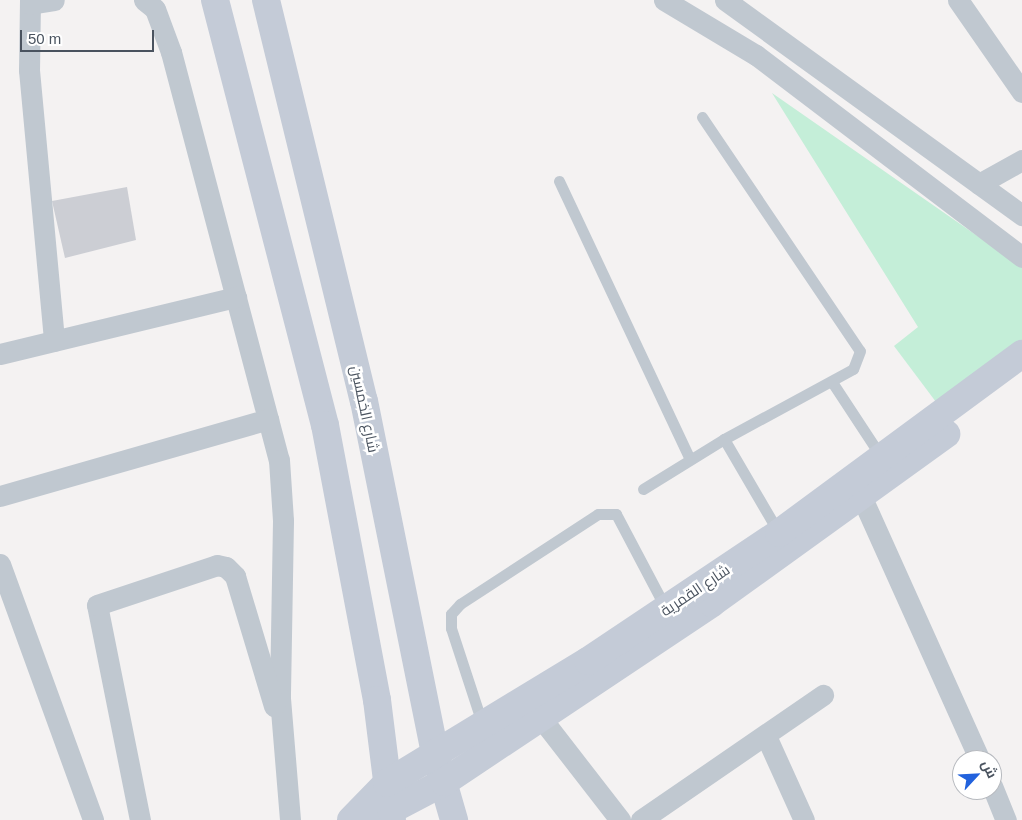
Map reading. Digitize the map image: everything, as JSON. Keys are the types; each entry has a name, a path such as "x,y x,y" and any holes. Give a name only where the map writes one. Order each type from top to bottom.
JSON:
{"street":[{"path":"54,0 30,2 29,70 54,341"},
{"path":"144,0 155,9 171,52 279,460 283,521 283,737 290,820"},
{"path":"215,0 325,425 376,700 392,815 541,718 862,498 1022,377"},
{"path":"664,0 756,55 1022,257"},
{"path":"725,0 1022,215"},
{"path":"958,0 1022,92"},
{"name":"شارع الخمسين","path":"270,6 364,401 435,754 454,820"},
{"path":"980,184 1022,160"},
{"path":"0,354 236,298"},
{"name":"شارع القمرية","path":"356,817 387,783 484,727 779,533 1022,354"},
{"path":"0,496 268,419"},
{"path":"862,498 975,750"},
{"path":"0,564 93,820"},
{"path":"140,820 96,615 97,604 106,598 217,564 226,567 235,576 283,737"},
{"path":"641,820 824,696"},
{"path":"541,718 616,819"},
{"path":"766,736 804,820"},
{"path":"998,800 1006,820"},
{"name":"شارع القمرية","path":"356,817 392,815"}],"lane":[{"path":"643,489 690,459 853,369 860,351 702,117"},
{"path":"559,181 690,459"},
{"path":"832,382 882,458"},
{"path":"724,440 779,533"},
{"path":"484,727 450,628 451,614 598,514 616,514 666,609"}],"green space":[{"path":"772,93 1022,267 1022,341 1017,347 936,402 894,346 918,327"}],"building":[{"path":"127,187 136,240 65,258 52,201"}]}
